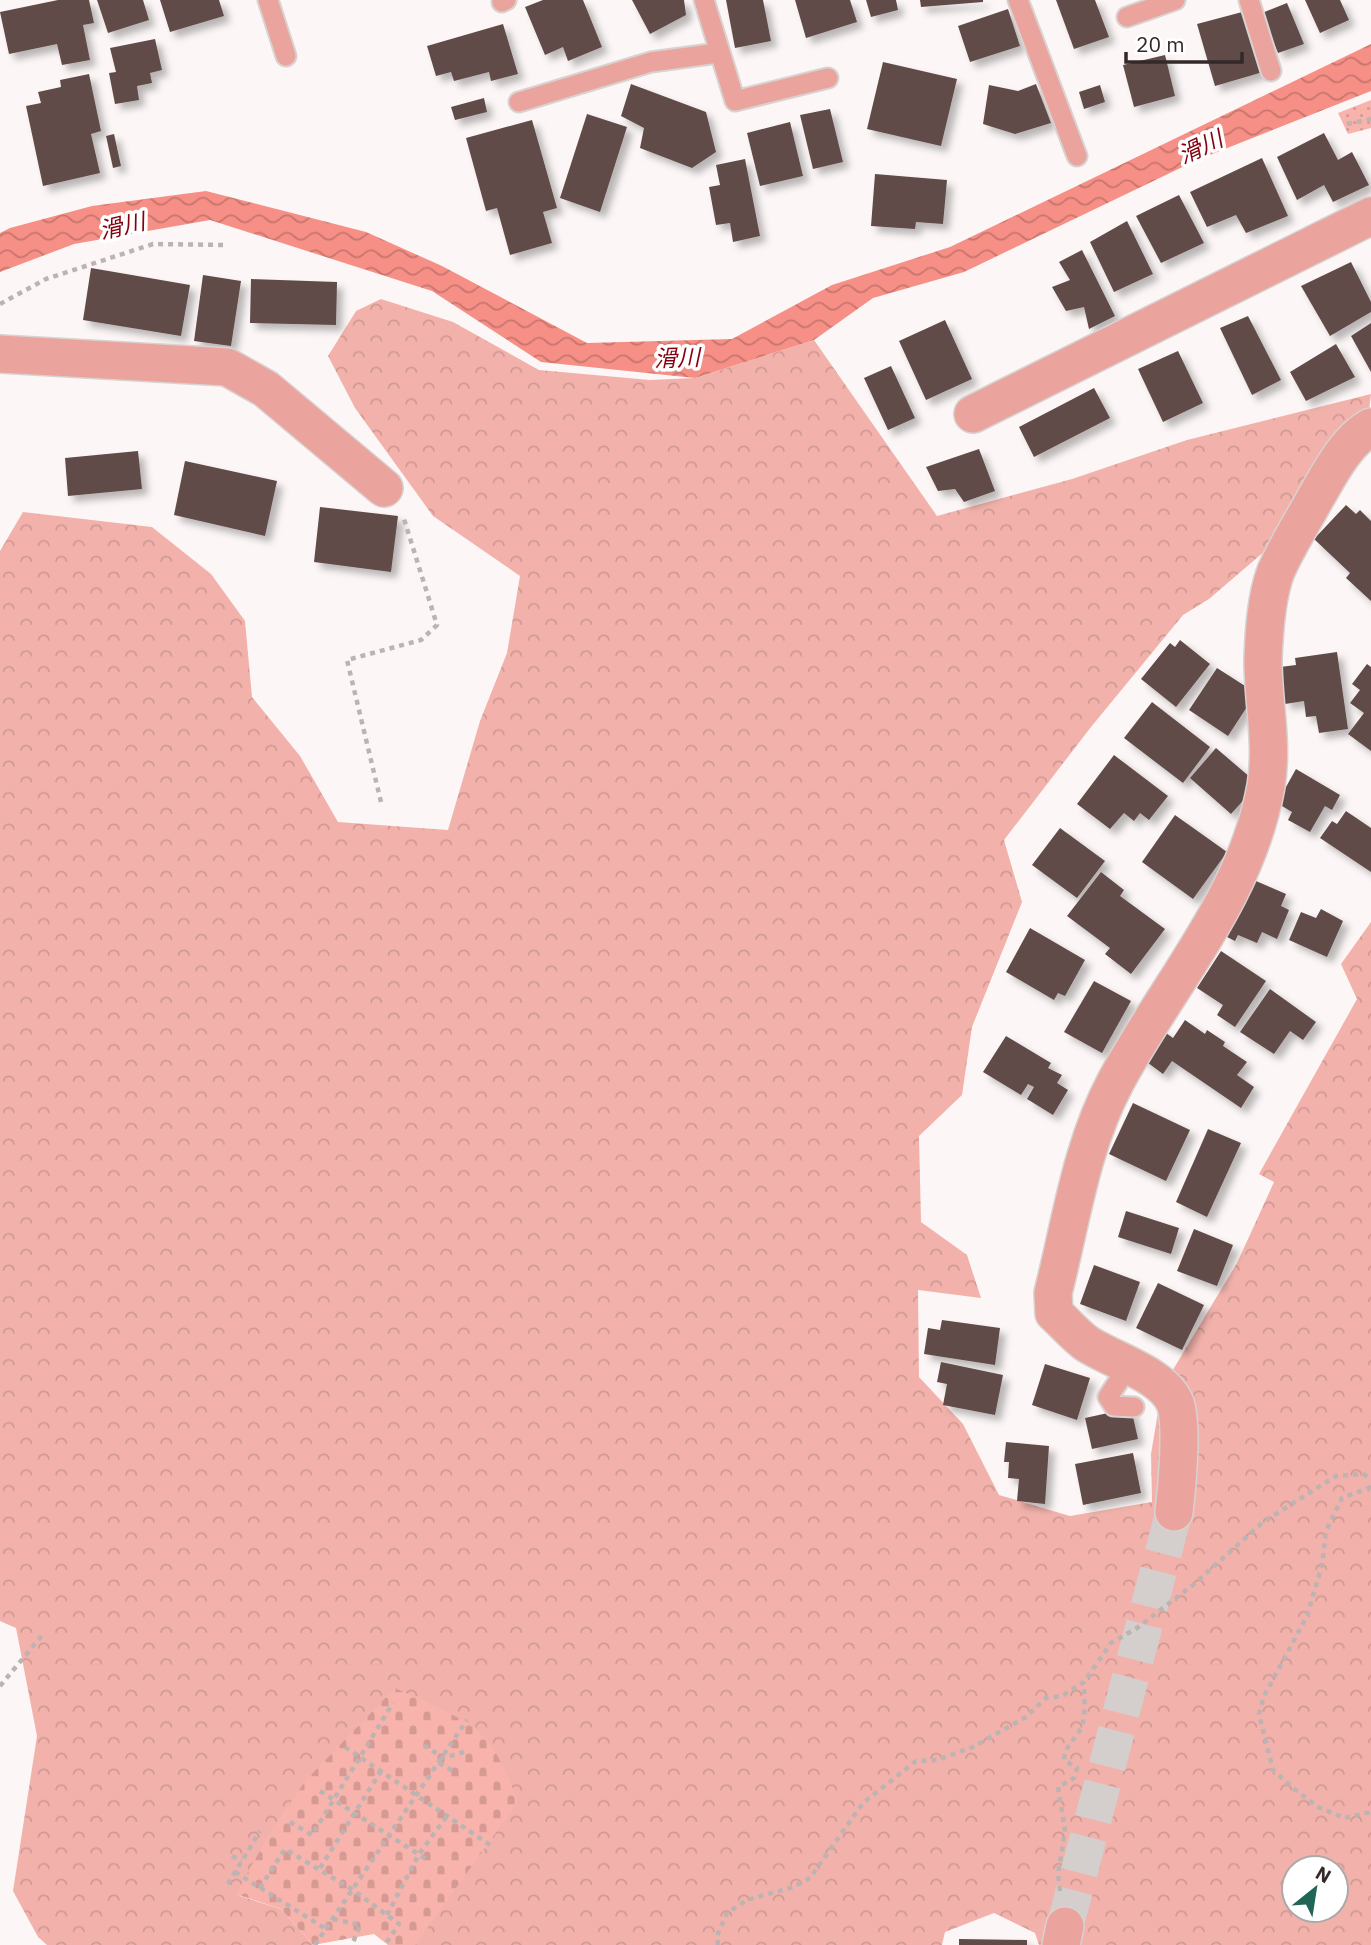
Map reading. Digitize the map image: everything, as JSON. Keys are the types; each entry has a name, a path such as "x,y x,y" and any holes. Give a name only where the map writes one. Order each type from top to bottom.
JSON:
{"street":[{"path":"973,414 1371,216"},
{"path":"0,354 227,367 266,389 384,488"},
{"path":"1174,1512 1179,1467 1175,1404 1156,1381 1086,1342 1054,1313 1053,1293 1091,1137 1116,1082 1204,942 1236,878 1266,787 1270,732 1264,659 1268,606 1275,573 1333,467 1371,427"}],"lane":[{"path":"268,0 286,56"},
{"path":"704,0 735,101 828,78"},
{"path":"1018,0 1077,156"},
{"path":"1127,17 1175,0"},
{"path":"1249,0 1271,71"},
{"path":"519,102 651,62 718,52"},
{"path":"1128,1367 1108,1397 1114,1406 1134,1407"}],"path":[{"path":"1347,124 1371,119"},
{"path":"0,304 46,279 153,244 226,245"},
{"path":"381,802 347,660 421,640 438,625 401,508 384,488"},
{"path":"718,1945 717,1936 727,1913 747,1900 793,1887 810,1878 863,1803 916,1761 937,1760 973,1747 1026,1717 1046,1698 1062,1696 1084,1682 1111,1643 1137,1628 1193,1585 1262,1523 1336,1476 1363,1474 1371,1479"},
{"path":"1371,1487 1342,1498 1334,1513 1326,1531 1322,1565 1307,1616 1264,1696 1259,1714 1273,1770 1287,1783 1311,1804 1344,1818 1371,1812"},
{"path":"0,1686 44,1633"},
{"path":"1063,1936 1058,1874 1065,1830 1058,1787 1074,1778 1077,1768 1064,1760 1065,1750 1080,1730 1084,1716 1084,1682"},
{"path":"290,1822 312,1835 357,1767 359,1756 393,1703"},
{"path":"315,1945 467,1720"},
{"path":"424,1745 453,1771"},
{"path":"345,1747 490,1845"},
{"path":"441,1761 464,1752"},
{"path":"320,1868 356,1816 381,1771"},
{"path":"320,1791 426,1859"},
{"path":"387,1915 419,1854 447,1816"},
{"path":"228,1884 260,1831"},
{"path":"260,1888 285,1849 320,1868 399,1924 385,1945"},
{"path":"232,1856 242,1861"},
{"path":"235,1872 326,1929"},
{"path":"333,1919 360,1924 352,1945"}],"green space":[{"path":"1371,100 1371,128 1348,134 1338,113"},
{"path":"381,299 453,322 539,370 650,380 695,378 814,340 937,516 1072,479 1187,440 1371,394 1368,419 1302,509 1265,551 1209,599 1183,615 1091,727 1004,840 1022,902 972,1027 962,1095 919,1136 921,1222 967,1255 981,1298 918,1290 919,1377 963,1424 999,1495 1070,1516 1152,1502 1151,1454 1162,1388 1237,1263 1274,1182 1259,1174 1357,999 1341,964 1371,922 1371,1945 1039,1945 1035,1933 994,1913 945,1932 942,1945 415,1945 420,1935 237,1895 281,1909 313,1945 47,1945 38,1937 13,1891 37,1736 16,1628 0,1621 0,551 23,512 152,527 211,574 245,621 252,697 300,756 338,822 448,830 480,721 507,653 520,576 433,516 355,408 328,356 356,311"},
{"path":"395,1688 444,1710 468,1724 486,1739 496,1753 518,1802 415,1945 388,1945 374,1934 313,1945 281,1909 236,1894 273,1827 308,1778"}],"water":[{"name":"滑川","path":"1371,44 1371,91 1197,160 964,272 873,298 814,340 695,378 541,362 432,291 210,220 74,244 0,272 0,233 10,228 92,206 206,191 366,232 442,266 587,343 732,339 832,285 950,247"}],"building":[{"path":"58,0 89,0 94,23 83,25 90,60 62,65 57,44 9,54 0,12"},
{"path":"97,0 143,0 149,20 108,33"},
{"path":"160,0 219,0 224,16 170,32"},
{"path":"543,0 583,0 602,47 568,61 563,47 545,55 525,7"},
{"path":"632,0 684,0 686,15 650,34"},
{"path":"726,0 763,0 771,41 735,48"},
{"path":"795,0 850,0 857,22 806,38"},
{"path":"866,0 896,0 898,10 871,17"},
{"path":"920,0 983,0 983,2 921,7"},
{"path":"1056,0 1095,0 1109,37 1074,49"},
{"path":"1305,0 1340,0 1349,20 1320,33"},
{"path":"1287,3 1304,44 1278,53 1262,13"},
{"path":"1008,9 1020,46 970,62 958,26"},
{"path":"1246,11 1263,72 1215,86 1197,24"},
{"path":"503,24 518,74 491,81 489,72 454,81 451,72 436,76 427,46"},
{"path":"155,39 162,70 150,73 152,83 137,86 139,100 115,104 109,73 116,72 110,48"},
{"path":"1165,55 1175,96 1134,107 1123,65"},
{"path":"883,62 957,79 941,146 867,129"},
{"path":"89,74 101,131 91,134 100,173 43,186 26,106 41,103 38,92 61,87 60,80"},
{"path":"631,84 706,112 716,152 692,168 640,148 644,128 621,116"},
{"path":"1036,84 1051,123 1015,134 983,124 989,85 1018,91"},
{"path":"1100,85 1105,102 1084,109 1079,92"},
{"path":"484,98 487,112 455,120 451,107"},
{"path":"830,109 843,162 813,169 800,115"},
{"path":"587,114 627,127 600,212 560,198"},
{"path":"532,120 557,208 543,212 552,243 510,255 497,208 486,211 466,138"},
{"path":"790,122 803,176 760,186 747,133"},
{"path":"1324,133 1338,160 1352,152 1369,185 1333,202 1324,185 1297,200 1277,157"},
{"path":"114,134 121,166 113,168 106,136"},
{"path":"1262,158 1288,216 1246,233 1236,215 1207,227 1190,192"},
{"path":"745,159 760,236 733,242 730,223 716,225 709,187 720,185 716,165"},
{"path":"875,174 947,180 943,224 916,222 915,229 871,226"},
{"path":"1179,195 1204,243 1161,263 1136,216"},
{"path":"1127,221 1153,274 1114,292 1090,242"},
{"path":"1082,250 1115,316 1089,329 1084,307 1066,311 1052,287 1070,280 1059,262"},
{"path":"1351,262 1371,302 1371,312 1330,336 1301,286"},
{"path":"91,268 190,285 181,336 83,320"},
{"path":"203,275 241,281 231,346 194,341"},
{"path":"251,279 337,282 336,325 250,323"},
{"path":"1248,316 1281,380 1252,395 1220,328"},
{"path":"945,320 972,379 926,400 899,341"},
{"path":"1371,323 1371,372 1351,336"},
{"path":"1336,344 1355,377 1306,401 1290,372"},
{"path":"1178,351 1203,403 1163,422 1138,369"},
{"path":"891,366 915,418 888,430 864,378"},
{"path":"1094,388 1110,418 1034,457 1019,427"},
{"path":"979,449 995,491 964,502 955,489 938,491 926,467"},
{"path":"138,451 142,489 68,496 65,458"},
{"path":"185,461 277,481 265,536 174,515"},
{"path":"1346,505 1356,514 1360,510 1371,521 1371,601 1346,578 1350,573 1314,539"},
{"path":"320,507 398,516 391,572 314,562"},
{"path":"1180,640 1210,664 1176,707 1141,679 1170,643 1175,647"},
{"path":"1337,652 1348,729 1319,733 1316,716 1306,717 1304,701 1285,704 1280,667 1296,665 1295,658"},
{"path":"1367,664 1371,667 1371,751 1348,734 1364,713 1350,703 1360,690 1352,684"},
{"path":"1217,668 1256,693 1228,736 1189,710"},
{"path":"1152,702 1210,747 1183,783 1124,738"},
{"path":"1216,748 1258,784 1231,814 1190,778"},
{"path":"1114,755 1168,796 1149,820 1140,813 1134,821 1124,813 1110,829 1077,804"},
{"path":"1296,769 1340,795 1332,810 1325,806 1310,832 1288,820 1292,812 1277,803"},
{"path":"1346,811 1371,828 1371,872 1320,838 1332,821 1337,824"},
{"path":"1175,815 1227,852 1193,899 1142,862"},
{"path":"1060,828 1105,861 1077,898 1032,865"},
{"path":"1101,872 1124,890 1120,896 1165,929 1131,974 1105,954 1110,948 1067,916"},
{"path":"1249,878 1286,894 1281,906 1289,910 1277,939 1262,932 1257,943 1238,935 1235,941 1225,936"},
{"path":"1321,909 1343,921 1327,957 1289,940 1301,912 1316,918"},
{"path":"1030,928 1085,960 1065,996 1058,993 1054,1000 1006,972"},
{"path":"1221,951 1266,981 1235,1027 1217,1015 1223,1005 1197,988"},
{"path":"1094,981 1131,1001 1102,1053 1064,1032"},
{"path":"1270,989 1316,1022 1303,1040 1290,1031 1274,1054 1240,1032"},
{"path":"1185,1020 1205,1034 1207,1030 1225,1042 1223,1046 1247,1062 1237,1075 1254,1087 1241,1108 1172,1061 1163,1074 1140,1057 1159,1028 1173,1038"},
{"path":"1006,1036 1051,1063 1048,1068 1062,1075 1057,1083 1068,1090 1053,1115 1027,1099 1034,1087 1028,1084 1021,1095 983,1072"},
{"path":"1133,1103 1190,1130 1166,1181 1109,1154"},
{"path":"1208,1129 1241,1143 1207,1217 1176,1202"},
{"path":"1126,1211 1179,1228 1171,1254 1118,1237"},
{"path":"1194,1229 1233,1245 1217,1286 1177,1271"},
{"path":"1094,1265 1140,1282 1126,1321 1080,1304"},
{"path":"1158,1283 1204,1305 1182,1350 1136,1328"},
{"path":"942,1320 1000,1328 995,1365 924,1354 928,1328 940,1330"},
{"path":"941,1362 1003,1375 995,1415 943,1405 947,1384 937,1382"},
{"path":"1045,1364 1090,1378 1077,1420 1032,1405"},
{"path":"1131,1408 1138,1439 1092,1449 1085,1418"},
{"path":"1006,1442 1049,1446 1045,1504 1017,1501 1019,1479 1008,1478 1009,1462 1004,1462"},
{"path":"1133,1453 1141,1493 1083,1505 1075,1464"},
{"path":"959,1939 1027,1940 1027,1945 959,1945"}],"tunnel":[{"path":"1065,1926 1174,1512"}]}
